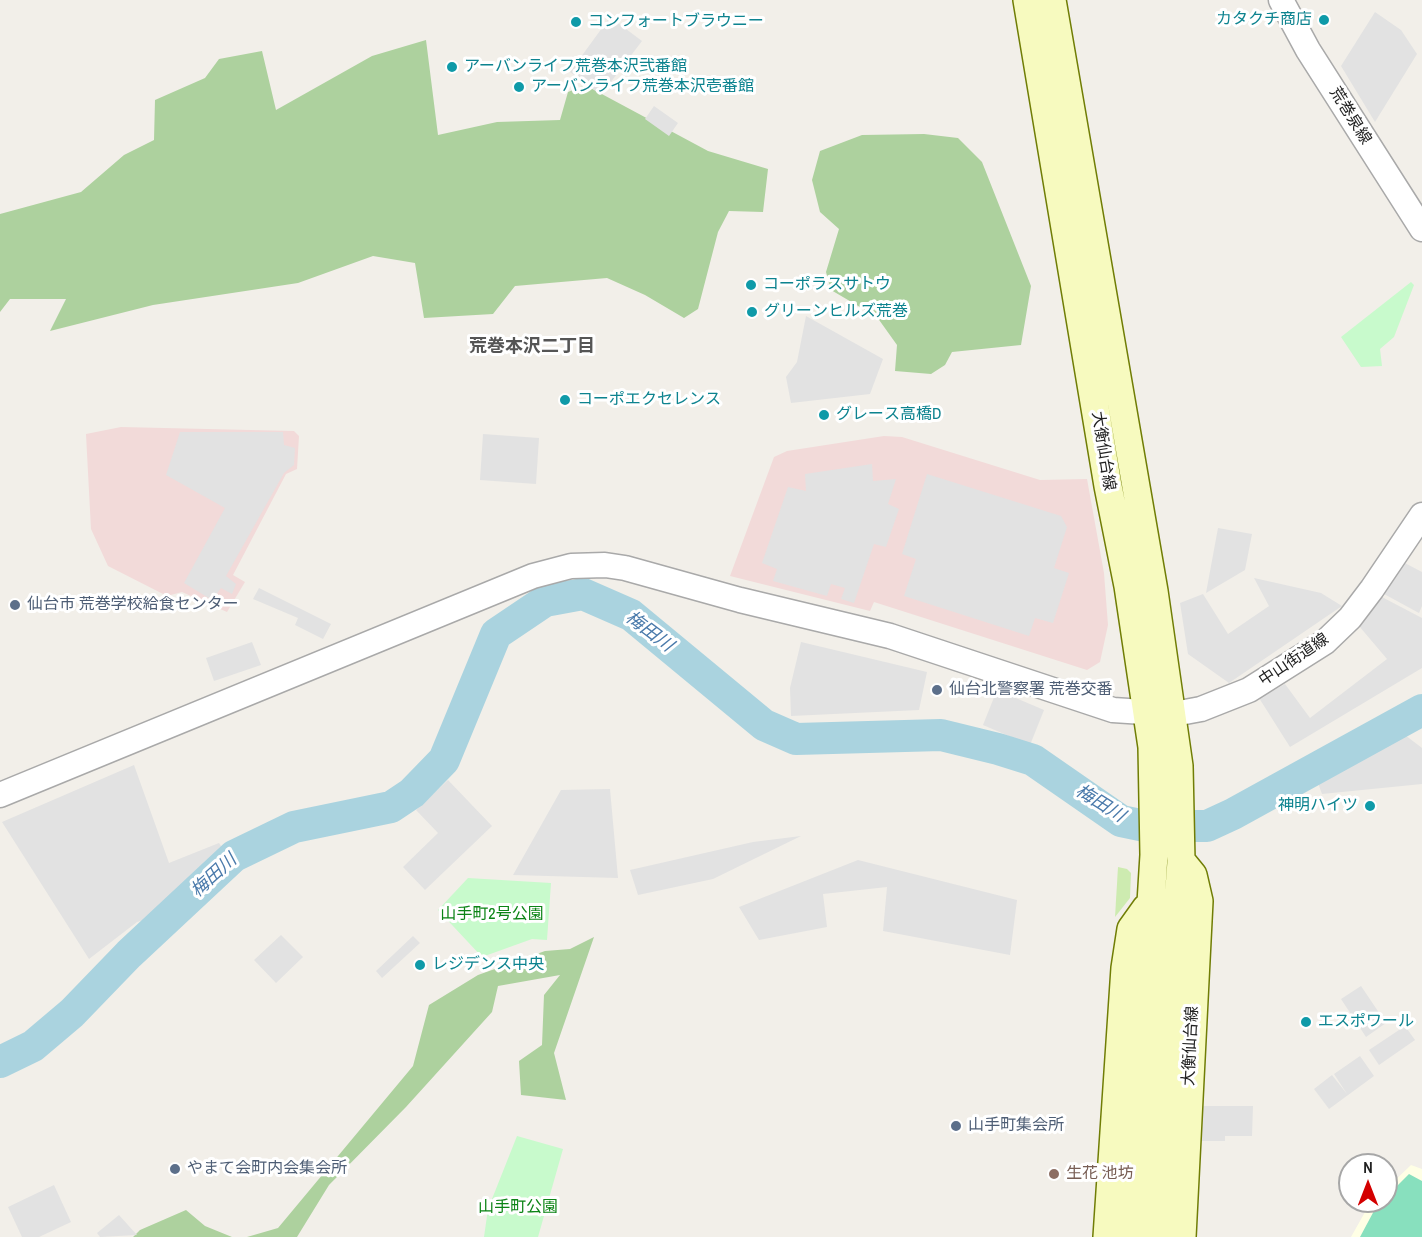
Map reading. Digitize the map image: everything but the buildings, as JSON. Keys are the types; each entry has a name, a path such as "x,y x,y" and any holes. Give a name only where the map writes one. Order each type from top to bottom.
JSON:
{"main road":[{"name":"大衡仙台線","path":"1027,0 1114,442 1121,483 1128,586 1181,804 1181,851 1156,1237"},
{"name":"大衡仙台線","path":"1052,0 1114,442"},
{"name":"大衡仙台線","path":"1130,1237 1154,842 1152,747 1160,714"},
{"name":"大衡仙台線","path":"1181,851 1193,875 1199,901 1182,1237"},
{"path":"1107,1237 1125,968 1131,929 1149,905"},
{"path":"1173,1237 1176,1199 1183,1200"}],"street":[{"name":"荒巻泉線","path":"1281,0 1308,50 1422,229"},
{"name":"中山街道線","path":"0,795 533,576 571,566 605,565 666,578 740,600 890,636 1113,710 1160,714 1202,709 1249,690 1325,642 1356,610 1422,515"}],"shaded area":[{"path":"1375,12 1401,30 1417,54 1375,122 1341,66"},
{"path":"610,17 642,41 601,95 570,72"},
{"path":"654,106 678,123 669,136 645,119"},
{"path":"806,316 883,359 870,394 791,403 786,377 797,362"},
{"path":"121,427 294,431 299,436 297,469 286,474 233,575 245,582 227,612 182,592 167,596 108,566 91,529 86,434"},
{"path":"180,432 283,432 284,445 295,448 294,465 284,473 226,576 236,584 232,594 221,588 212,600 184,583 225,508 166,475"},
{"path":"483,434 539,438 536,484 480,480"},
{"path":"884,436 902,437 1040,480 1087,479 1104,573 1108,625 1100,662 1087,670 874,602 870,611 730,576 774,457 787,451"},
{"path":"872,464 873,481 896,479 888,504 899,509 886,547 874,544 854,603 841,599 845,588 831,584 827,596 773,581 777,569 762,563 788,487 806,491 805,474"},
{"path":"927,474 1061,516 1067,527 1054,568 1069,573 1053,623 1035,618 1029,636 904,596 916,559 902,554"},
{"path":"1218,528 1252,534 1245,570 1206,593"},
{"path":"1401,561 1422,572 1422,606 1419,613 1384,594"},
{"path":"1254,578 1321,593 1342,606 1229,683 1188,654 1180,603 1203,594 1228,634 1269,606"},
{"path":"259,588 331,624 323,639 295,625 298,618 253,599"},
{"path":"1380,596 1422,618 1422,668 1290,747 1259,698 1285,684 1310,718 1387,659 1359,626"},
{"path":"252,642 261,665 214,681 206,658"},
{"path":"801,642 927,672 919,710 791,716 790,688"},
{"path":"997,690 1044,710 1030,745 983,725"},
{"path":"1405,735 1422,748 1422,784 1322,794 1318,783"},
{"path":"134,765 169,863 219,843 227,855 165,914 137,922 89,959 2,822"},
{"path":"448,780 492,826 425,890 403,867 438,833 416,810"},
{"path":"610,789 618,878 513,875 561,790"},
{"path":"801,836 713,879 638,895 630,870 753,842"},
{"path":"858,860 1017,900 1010,955 883,931 887,887 823,894 827,927 759,940 739,907"},
{"path":"281,935 303,957 276,983 254,960"},
{"path":"413,936 420,943 382,978 376,971"},
{"path":"1361,986 1386,1023 1366,1037 1341,999"},
{"path":"1405,1026 1415,1040 1379,1065 1369,1050"},
{"path":"1360,1056 1374,1076 1329,1109 1314,1089 1332,1075 1347,1094 1334,1074"},
{"path":"1199,1106 1253,1106 1252,1136 1225,1136 1225,1141 1199,1141"},
{"path":"1411,1165 1422,1169 1422,1237 1351,1237 1364,1213 1398,1213 1398,1177"},
{"path":"54,1185 71,1222 39,1237 22,1237 8,1207"},
{"path":"119,1215 137,1235 100,1237 97,1233"}],"green space":[{"path":"426,40 438,135 497,122 560,120 568,92 585,85 708,151 768,169 763,212 729,211 718,232 698,309 684,318 645,295 607,278 515,286 493,314 424,318 415,263 373,256 298,283 153,305 50,331 66,299 10,299 0,312 0,214 81,192 124,155 154,140 155,100 205,78 219,59 262,51 276,110 372,56"},
{"path":"924,134 958,138 982,162 1031,286 1021,345 952,352 945,365 931,374 895,371 897,345 877,317 831,290 826,272 839,229 820,212 812,180 820,151 862,135"},
{"path":"1411,282 1414,285 1394,337 1380,349 1382,366 1361,367 1341,337"},
{"path":"1118,867 1127,869 1131,873 1130,898 1115,917"},
{"name":"山手町2号公園","path":"468,878 551,883 547,940 532,939 482,957 438,910"},
{"path":"594,937 554,1053 566,1100 521,1095 519,1061 542,1045 544,995 560,975 498,986 492,1012 406,1107 329,1185 297,1237 247,1237 278,1228 413,1066 429,1005 478,975 545,951 570,949"},
{"name":"山手町公園","path":"517,1136 563,1149 538,1237 484,1237 488,1209"},
{"path":"1409,1174 1422,1181 1422,1237 1360,1237 1373,1213 1398,1213 1398,1185"},
{"path":"186,1210 205,1226 232,1237 133,1237 140,1230"}],"waterway":[{"name":"梅田川","path":"0,1062 33,1046 72,1013 129,954 234,856 294,827 391,807 412,793 444,760 496,634 545,601 583,594 631,615 764,725 796,739 941,735 998,749 1033,760 1121,821 1145,826 1207,826 1422,710"}],"place":[{"name":"カタクチ商店","path":"1324,20"},
{"name":"コンフォートブラウニー","path":"576,22"},
{"name":"アーバンライフ荒巻本沢弐番館","path":"452,67"},
{"name":"アーバンライフ荒巻本沢壱番館","path":"519,87"},
{"name":"コーポラスサトウ","path":"751,285"},
{"name":"グリーンヒルズ荒巻","path":"752,312"},
{"name":"コーポエクセレンス","path":"565,400"},
{"name":"グレース高橋D","path":"824,415"},
{"name":"仙台市 荒巻学校給食センター","path":"15,605"},
{"name":"仙台北警察署 荒巻交番","path":"937,690"},
{"name":"神明ハイツ","path":"1370,806"},
{"name":"レジデンス中央","path":"420,965"},
{"name":"エスポワール","path":"1306,1022"},
{"name":"山手町集会所","path":"956,1126"},
{"name":"やまて会町内会集会所","path":"175,1169"},
{"name":"生花 池坊","path":"1054,1174"}],"district":[{"name":"荒巻本沢二丁目","path":"532,347"}]}
